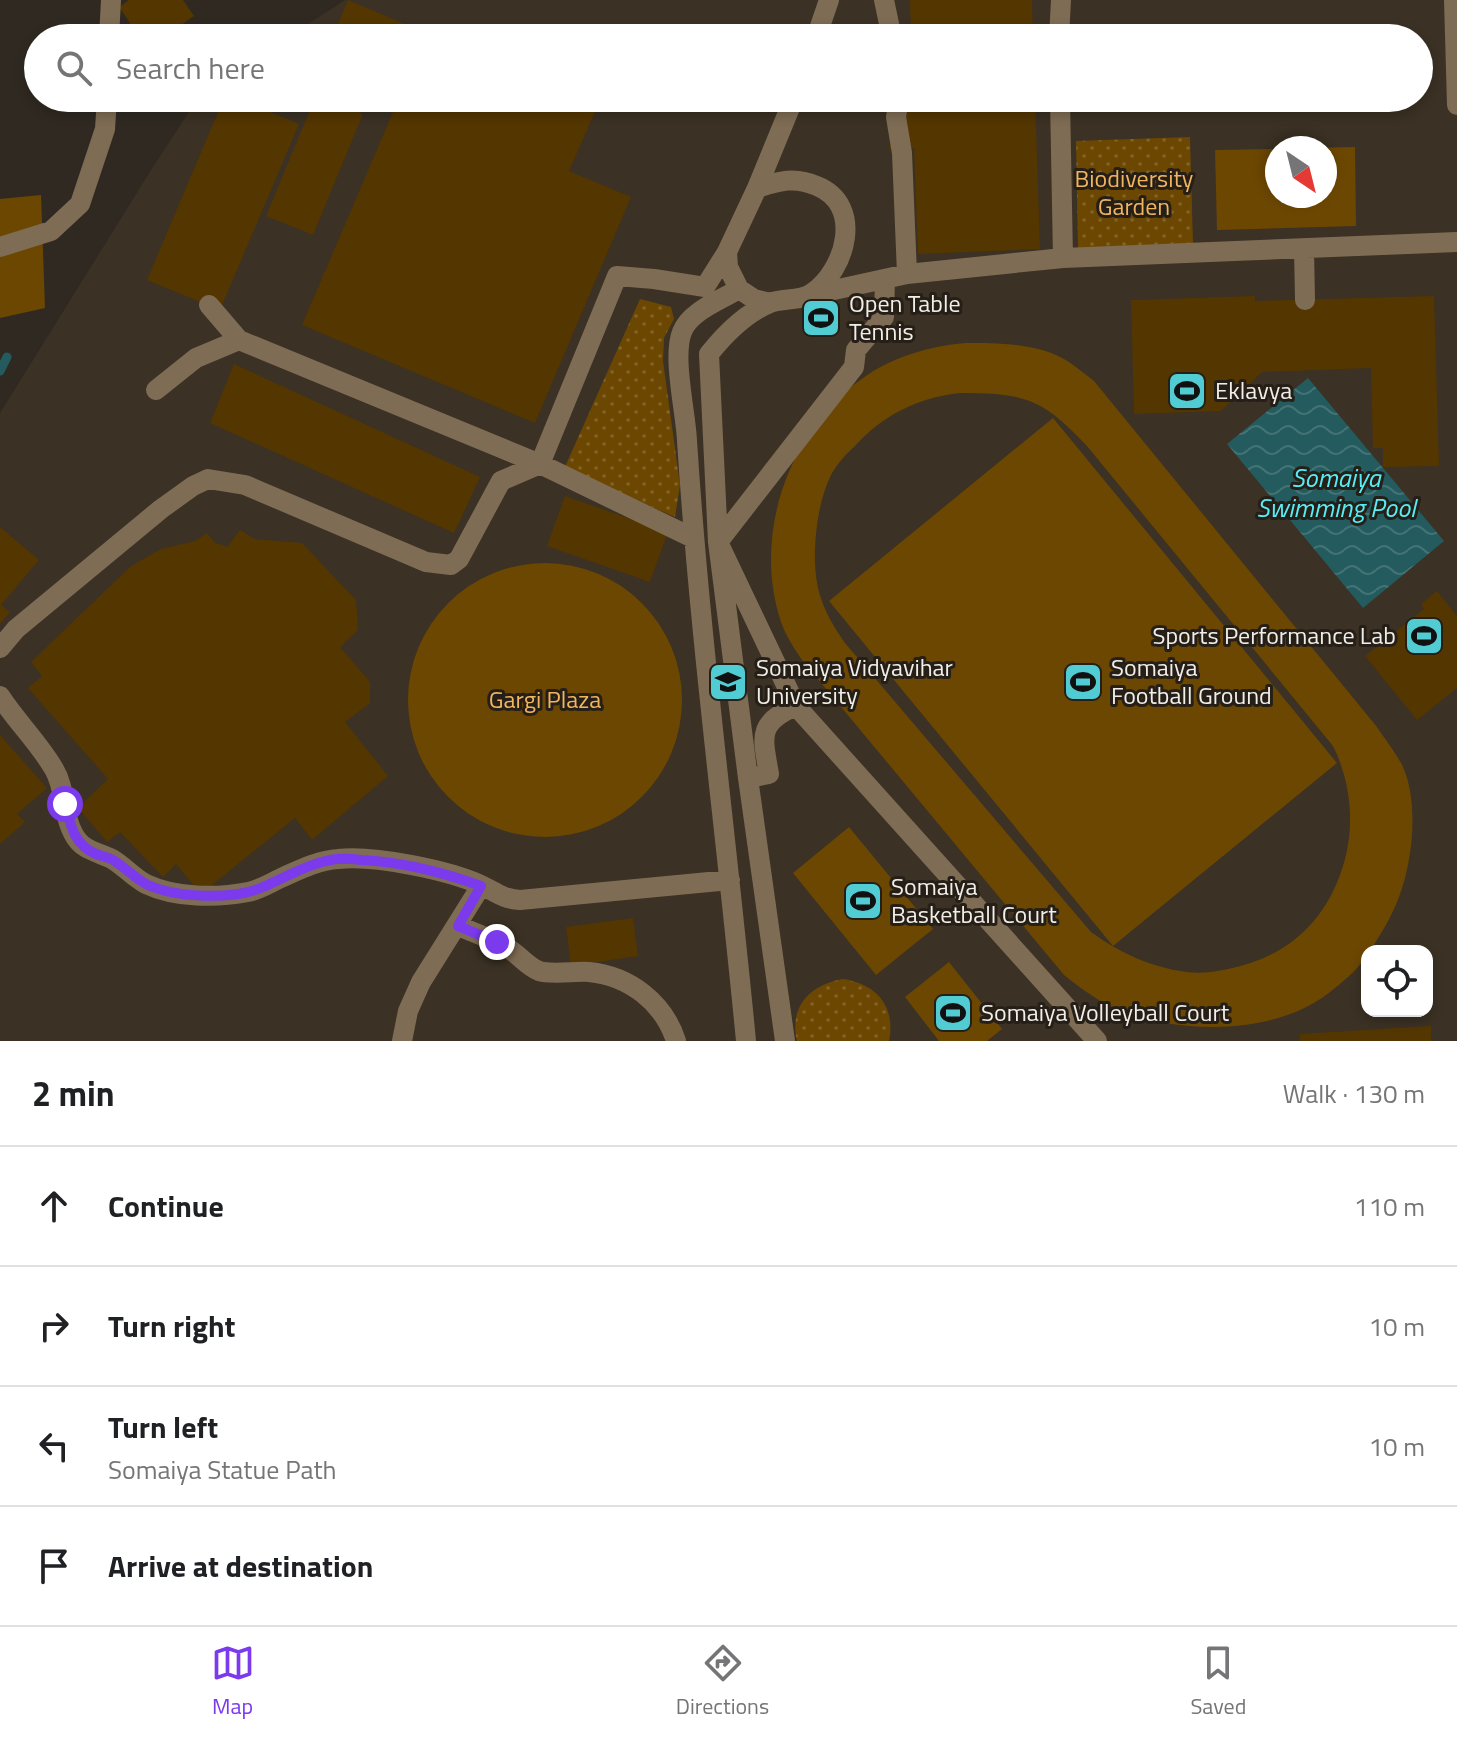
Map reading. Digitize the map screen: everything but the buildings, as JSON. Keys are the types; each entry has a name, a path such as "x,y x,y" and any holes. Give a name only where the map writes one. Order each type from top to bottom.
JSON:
{"street":[{"path":"110,24 111,0"},
{"path":"821,24 829,0"},
{"path":"884,0 889,24"},
{"path":"1059,24 1061,0"},
{"path":"1454,0 1457,105"},
{"path":"0,247 51,231 80,204 105,129 106,112"},
{"path":"0,648 16,629 161,509 208,479 245,485 426,562 451,565 459,559 501,481 540,464 617,276 705,287 727,252 788,112"},
{"path":"897,112 902,153 907,274"},
{"path":"1060,112 1063,258"},
{"path":"757,188 781,180 800,181 819,186 833,196 841,210 846,240 839,262 811,295"},
{"path":"785,1041 718,542 709,354 721,339 742,320 770,303 907,274 1063,258 1457,242"},
{"path":"1304,249 1305,300"},
{"path":"727,252 728,267 739,289 754,299 770,303"},
{"path":"718,542 854,367 856,350 884,317 885,279"},
{"path":"739,289 695,315 682,332 679,353 693,538 746,1041"},
{"path":"209,305 239,340 540,464 693,538"},
{"path":"156,390 196,358 239,340"},
{"path":"718,542 796,706 1097,1041"},
{"path":"0,696 55,770 72,832 82,845 112,860 147,884 180,893 222,896 250,892 312,865 338,859 409,865 481,886 504,898 520,900 730,880"},
{"path":"748,778 769,774 763,739 766,730 778,715 796,706"},
{"path":"402,1041 408,1011 421,982 481,886"},
{"path":"458,926 497,942 539,971 590,972 626,983 661,1009 676,1041"}],"shaded area":[{"name":"Somaiya Vidyavihar University","path":"345,0 1457,0 1457,1041 0,1041 0,413 189,112 1433,112 1433,24 308,24"}],"green space":[{"name":"Biodiversity Garden","path":"1190,137 1193,245 1078,249 1076,141"},
{"path":"1337,147 1355,147 1356,226 1217,230 1215,150 1265,149 1265,208 1337,208"},
{"path":"41,195 45,308 0,318 0,199"},
{"path":"640,299 671,307 674,319 664,338 663,361 680,485 675,517 564,469"},
{"path":"965,343 1018,345 1058,356 1094,381 1377,727 1401,763 1410,789 1412,820 1410,853 1399,897 1374,945 1361,945 1358,967 1314,1003 1291,1014 1239,1026 1185,1026 1134,1016 1115,1009 1089,993 1064,975 802,660 788,637 773,589 771,555 774,521 796,456 814,427 837,400 863,378 899,358","holes":["960,393 1016,397 1044,408 1087,446 1333,746 1349,801 1350,831 1345,859 1329,900 1317,917 1288,945 1270,955 1223,970 1186,972 1136,958 1091,932 845,643 829,617 817,585 817,527 828,482 844,456 889,417 915,404"]},
{"name":"Somaiya Football Ground","path":"1053,418 1337,763 1113,946 829,601"},
{"name":"Gargi Plaza","path":"545,563 597,573 621,586 642,603 659,624 672,648 682,700 672,752 659,776 642,797 621,814 597,827 545,837 493,827 469,814 448,797 431,776 418,752 408,700 418,648 431,624 448,603 469,586 493,573"},
{"name":"Somaiya Basketball Court","path":"849,827 933,929 876,975 793,873"},
{"name":"Somaiya Volleyball Court","path":"949,962 1002,1029 987,1041 939,1041 905,997"},
{"path":"843,979 866,986 881,999 890,1018 889,1041 797,1041 796,1017 805,999 821,986"}],"water":[{"name":"Somaiya Swimming Pool","path":"1308,378 1444,541 1363,608 1227,444"}],"waterway":[{"path":"0,371 7,357"}],"place":[{"name":"Open Table Tennis","path":"821,318"},
{"name":"Eklavya","path":"1187,391"},
{"name":"Sports Performance Lab","path":"1424,636"},
{"name":"Somaiya Vidyavihar University","path":"728,682"},
{"name":"Somaiya Football Ground","path":"1083,682"},
{"name":"Somaiya Basketball Court","path":"863,901"},
{"name":"Somaiya Volleyball Court","path":"953,1013"}],"route":[{"path":"65,804 72,832 82,845 112,860 147,884 180,893 222,896 250,892 312,865 338,859 409,865 481,886 458,926 497,942"}]}
